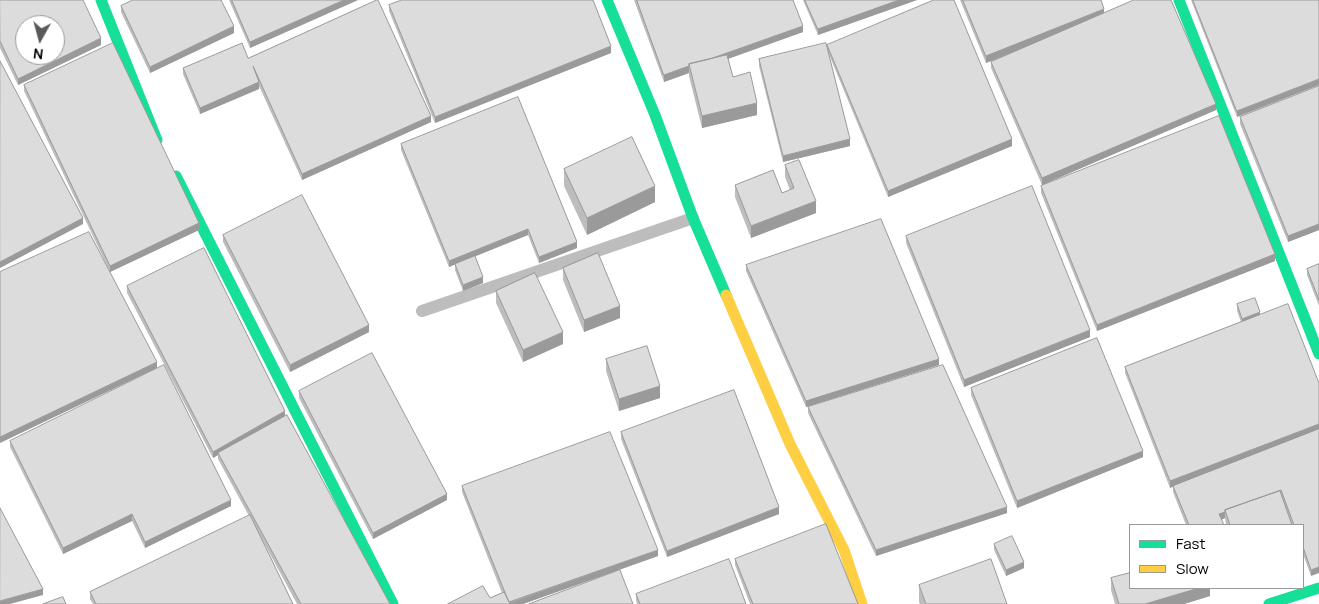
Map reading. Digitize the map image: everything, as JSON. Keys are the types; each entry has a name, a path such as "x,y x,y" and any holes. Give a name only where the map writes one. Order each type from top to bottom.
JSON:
{"street":[{"path":"101,0 163,151"},
{"path":"607,0 655,115 693,218 790,444 844,550 862,604"},
{"path":"1179,0 1319,354"},
{"path":"172,169 393,604"},
{"path":"1269,604 1319,588"}],"lane":[{"path":"422,311 693,218"}],"building":[{"path":"0,0 83,0 101,38 65,56 65,15 15,15 15,65 46,65 18,79 0,41"},
{"path":"133,0 221,0 234,26 150,67 121,6"},
{"path":"232,0 344,0 250,42"},
{"path":"377,0 431,116 302,174 253,66 259,82 200,108 183,68 242,43 248,58"},
{"path":"402,0 593,0 611,46 435,117 389,5"},
{"path":"637,0 793,0 803,26 710,59 689,64 689,66 664,75"},
{"path":"805,0 899,0 818,29"},
{"path":"934,0 954,0 1012,139 888,191 827,45"},
{"path":"963,0 1101,0 1104,9 986,56"},
{"path":"1134,0 1171,0 1216,104 1042,178 991,62"},
{"path":"1193,0 1319,0 1319,79 1237,111"},
{"path":"113,43 199,223 110,266 24,85"},
{"path":"826,43 850,139 783,156 759,59"},
{"path":"727,55 733,77 750,72 757,103 702,116 689,64"},
{"path":"0,61 83,218 0,262"},
{"path":"1319,86 1319,224 1288,236 1240,117"},
{"path":"518,97 577,242 539,257 528,229 449,261 401,144"},
{"path":"1219,116 1275,254 1097,325 1041,186"},
{"path":"632,137 655,186 587,218 564,169"},
{"path":"799,160 816,201 751,226 735,185 773,170 782,193 794,188 785,165"},
{"path":"1032,186 1090,330 964,380 906,236"},
{"path":"302,195 369,325 290,365 223,235"},
{"path":"881,219 939,359 806,401 746,265"},
{"path":"89,232 157,362 0,437 0,272"},
{"path":"204,248 285,411 213,452 127,286"},
{"path":"598,253 620,306 584,320 563,268"},
{"path":"475,256 483,277 463,285 455,264"},
{"path":"1319,264 1319,300 1307,269"},
{"path":"535,273 563,332 523,350 496,291"},
{"path":"1255,298 1260,312 1242,319 1237,304"},
{"path":"1288,304 1319,383 1319,424 1170,481 1125,367"},
{"path":"1097,338 1143,451 1017,501 971,388"},
{"path":"647,346 660,386 619,399 606,359"},
{"path":"372,353 447,494 373,533 299,391"},
{"path":"164,365 231,500 145,542 132,514 63,548 10,441"},
{"path":"943,365 1007,507 876,550 808,407"},
{"path":"734,390 779,507 667,551 621,432"},
{"path":"287,415 390,604 301,604 218,453"},
{"path":"1319,429 1319,567 1311,570 1304,550 1304,524 1294,524 1281,490 1225,510 1225,512 1219,514 1224,524 1189,524 1173,486"},
{"path":"610,432 658,550 509,602 462,486"},
{"path":"1280,491 1292,524 1230,524 1225,510"},
{"path":"0,508 43,589 0,601"},
{"path":"250,515 293,604 96,604 90,592"},
{"path":"826,524 858,604 753,604 735,559"},
{"path":"1012,536 1024,562 1006,570 994,544"},
{"path":"729,559 746,604 640,604 636,594"},
{"path":"991,559 1007,604 926,604 919,585"},
{"path":"620,570 633,604 529,604"},
{"path":"1129,573 1129,589 1196,589 1145,604 1119,604 1111,578"},
{"path":"483,586 490,598 504,592 510,604 448,604"},
{"path":"63,597 66,604 43,604"}],"traffic: fast":[{"path":"101,0 157,140"},
{"path":"607,0 655,115 693,218 726,295"},
{"path":"1179,0 1319,354"},
{"path":"176,176 393,604"},
{"path":"1269,604 1319,588"}],"traffic: slow":[{"path":"726,295 790,444 844,550 862,604"}]}
